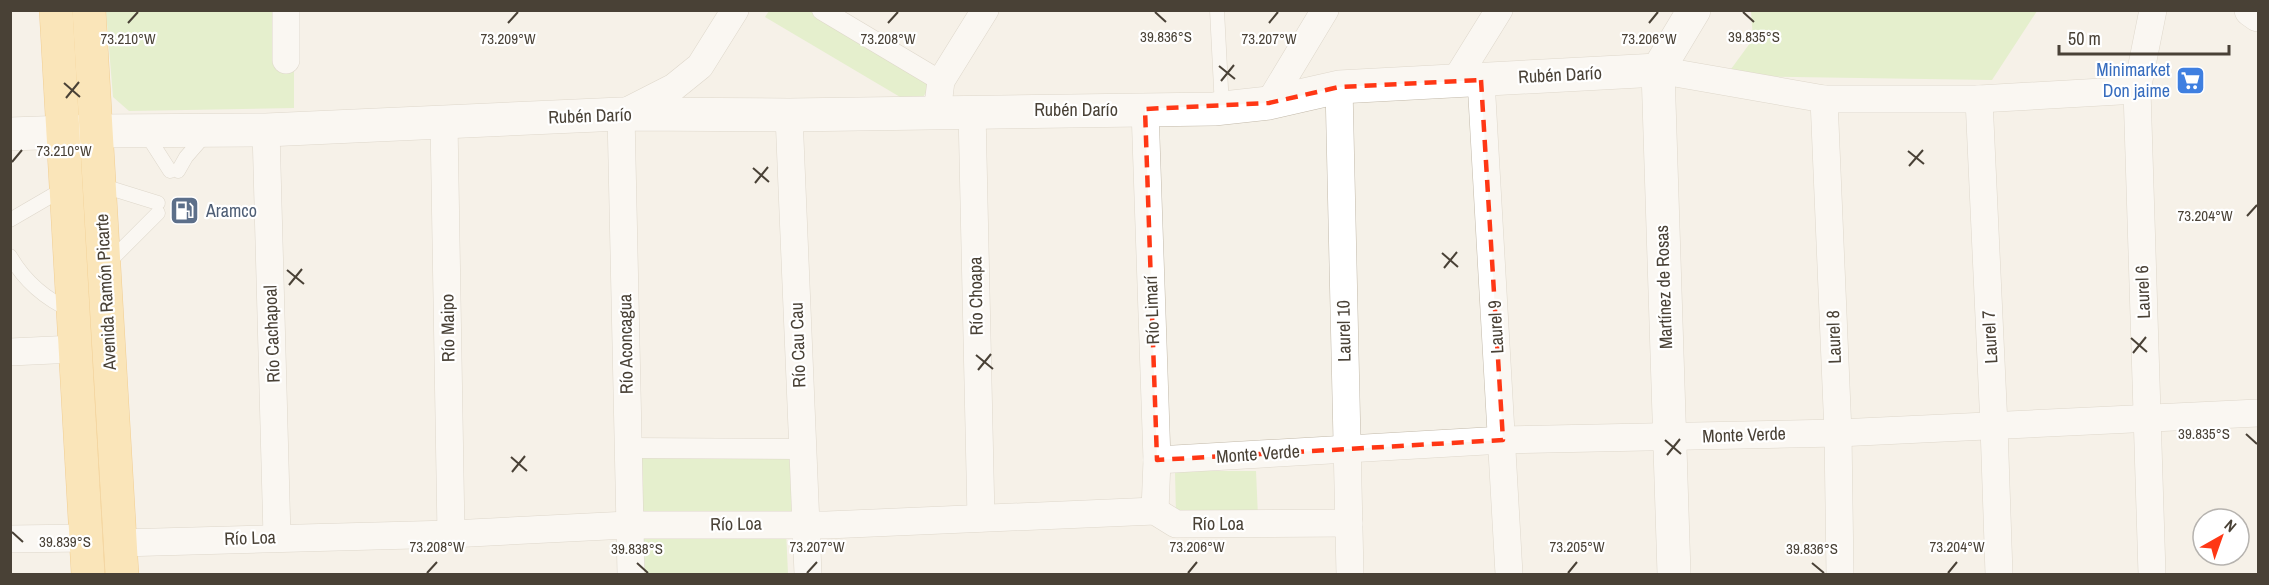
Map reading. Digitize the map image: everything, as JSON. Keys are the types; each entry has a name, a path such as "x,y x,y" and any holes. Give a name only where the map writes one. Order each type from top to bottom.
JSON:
{"highway":[{"name":"Avenida Ramón Picarte","path":"56,10 88,574"},
{"name":"Avenida Ramón Picarte","path":"89,10 122,574"}],"street":[{"path":"285,10 286,60"},
{"path":"621,114 674,87 700,66 735,10"},
{"path":"822,10 939,97 985,10"},
{"path":"1269,103 1325,10"},
{"path":"1468,80 1499,10"},
{"path":"1658,70 1694,10"},
{"name":"Laurel 6","path":"2152,10 2137,90 2152,574"},
{"name":"Rubén Darío","path":"10,134 266,130 621,114 789,115 939,97 972,111 1222,108 1269,103 1339,87 1658,70 1824,99 1979,99 2137,90"},
{"name":"Martínez de Rosas","path":"1658,70 1674,574"},
{"name":"Laurel 9","path":"1468,80 1503,440 1509,574"},
{"name":"Laurel 10","path":"1339,87 1350,574"},
{"name":"Laurel 8","path":"1824,99 1838,432 1840,574"},
{"name":"Laurel 7","path":"1979,99 1999,574"},
{"name":"Río Limarí","path":"1145,109 1157,460 1155,511"},
{"name":"Río Choapa","path":"972,111 981,518"},
{"name":"Río Aconcagua","path":"621,114 628,525 631,574"},
{"name":"Río Cau Cau","path":"789,115 808,574"},
{"name":"Río Maipo","path":"444,122 451,534"},
{"name":"Río Cachapoal","path":"266,130 277,537"},
{"path":"10,352 75,349"},
{"name":"Monte Verde","path":"1157,460 1503,440 1838,432 2259,413"},
{"path":"628,448 802,449"},
{"name":"Río Loa","path":"120,543 451,534 628,525 827,525 1155,511 1176,524 1348,523"},
{"path":"10,539 85,538"}],"lane":[{"path":"1216,10 1222,108"},
{"path":"144,131 174,171 209,131"},
{"path":"100,185 158,208 104,266"},
{"path":"10,220 67,187"},
{"path":"10,256 28,281 41,294 73,312"}],"highlighted area":[{"path":"1481,80 1503,440 1157,460 1145,109 1269,103 1339,87"}],"green space":[{"path":"106,11 276,11 294,67 294,108 129,111 113,97"},
{"path":"769,11 814,11 933,81 917,107 765,17"},
{"path":"1751,11 2037,11 1992,80 1726,76 1753,39"},
{"path":"791,442 792,515 637,516 635,444"},
{"path":"1175,471 1256,471 1258,517 1176,514"},
{"path":"786,531 788,574 642,574 641,534"}],"place":[{"name":"Minimarket Don jaime","path":"2191,80"},
{"name":"Aramco","path":"185,211"}]}
